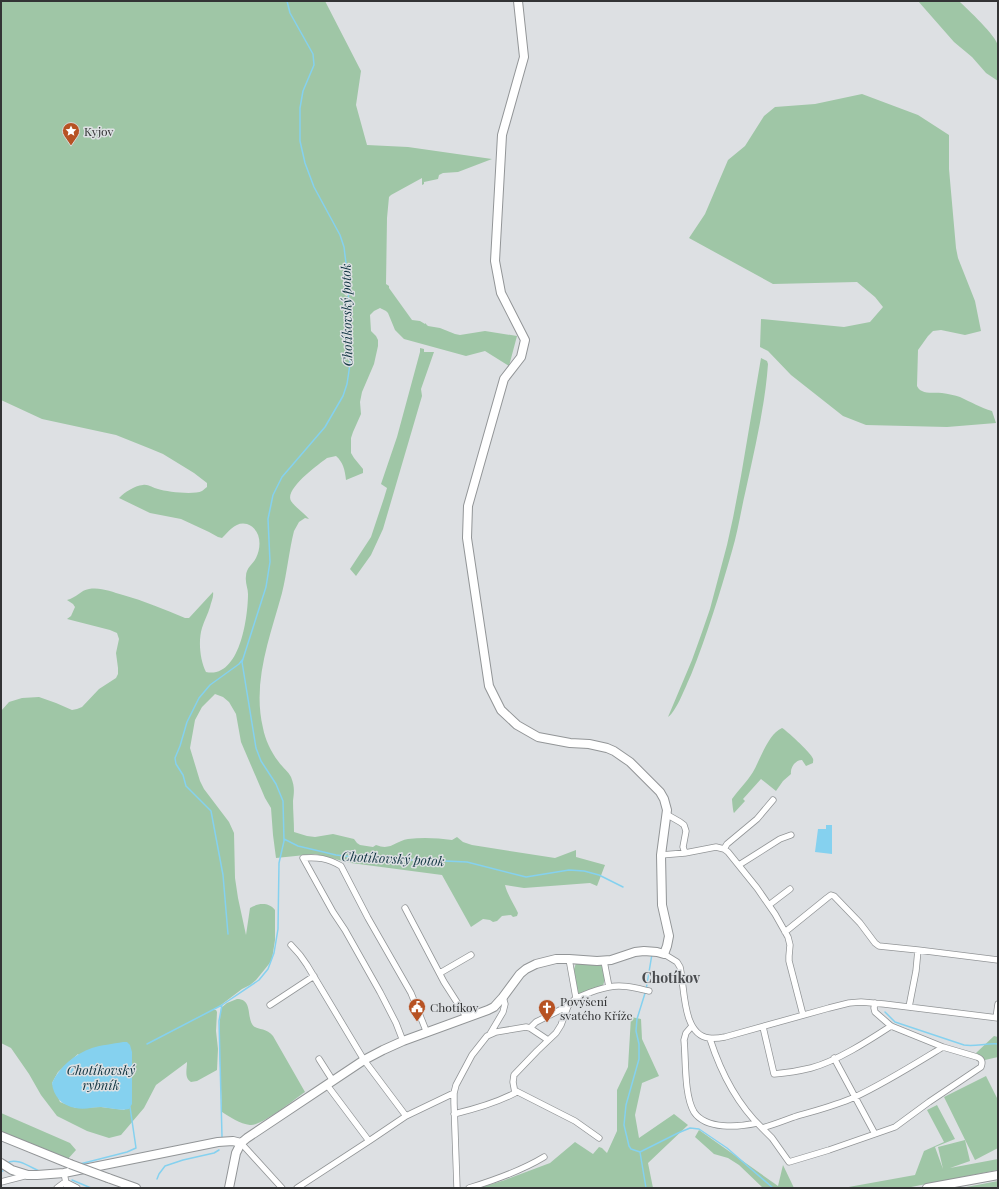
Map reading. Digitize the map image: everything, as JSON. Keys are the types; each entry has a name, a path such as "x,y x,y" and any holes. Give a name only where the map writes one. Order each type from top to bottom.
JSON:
{"street":[{"path":"518,1 524,56 502,135 495,261 501,293 525,340 521,357 504,379 468,506 467,538 489,686 500,710 517,725 538,737 570,743 601,746 614,751 621,755 660,792 664,799 666,814 661,855 662,905 669,936 667,946 657,952"},
{"path":"724,849 727,844 757,819 773,800"},
{"path":"666,814 684,825 686,831 683,847 685,853"},
{"path":"739,865 780,839 791,835"},
{"path":"661,855 685,853 716,847 724,849 732,856 769,905 789,940 790,961 804,1015"},
{"path":"403,1041 396,1023 380,992 302,858 317,857 333,861 341,866 368,918 411,993 427,1033"},
{"path":"769,905 790,890"},
{"path":"785,932 827,898 833,895 860,923 875,944 879,946 998,960"},
{"path":"405,908 440,973 467,1018"},
{"path":"291,945 300,954 314,976 364,1060 406,1116"},
{"path":"909,1007 916,972 918,950"},
{"path":"229,1188 236,1153 241,1143 246,1138 364,1060 403,1041 494,1007 518,977 531,967 556,959 604,961 617,959 635,952 657,952 677,962 680,967 687,1014 692,1026 701,1036 710,1039 725,1037 848,1003 875,1003 997,1018 998,1004"},
{"path":"440,973 471,955"},
{"path":"569,959 576,998"},
{"path":"604,961 609,986"},
{"path":"270,1005 314,976"},
{"path":"530,1028 536,1022 568,1006 576,998 609,986 647,990"},
{"path":"457,1188 454,1114 454,1094 456,1085 472,1055 481,1042 490,1034 503,1012 505,1004 503,997"},
{"path":"710,1039 720,1069 727,1082 748,1113 772,1138 790,1162 895,1127 981,1067 982,1062 979,1058 943,1047 891,1026 875,1012 875,1003"},
{"path":"568,1006 561,1025 556,1033 514,1075 513,1082 516,1091 575,1121 599,1138"},
{"path":"692,1026 686,1033 684,1040 687,1089 690,1102 695,1113 712,1125 736,1126 757,1123"},
{"path":"763,1027 774,1074 811,1068 871,1039 891,1026"},
{"path":"490,1034 526,1027 548,1040"},
{"path":"762,1128 855,1097 943,1047"},
{"path":"834,1058 875,1134"},
{"path":"319,1059 330,1083 369,1141"},
{"path":"454,1114 494,1103 515,1093 516,1091"},
{"path":"297,1188 406,1116 454,1094"},
{"path":"1,1136 70,1164 136,1188"},
{"path":"1,1182 28,1175 64,1173 218,1142 233,1141 241,1143 282,1188"},
{"path":"469,1188 506,1176 529,1166 544,1157"},
{"path":"1,1163 12,1170 28,1175"},
{"path":"64,1173 67,1188"},
{"path":"927,1188 998,1175"},
{"path":"56,1188 65,1182"},
{"path":"65,1182 77,1188"}],"green space":[{"path":"1,1 325,1 361,71 356,105 367,145 408,147 492,159 458,172 443,173 439,175 438,179 424,182 422,185 422,178 389,197 387,218 386,284 389,286 412,320 420,321 428,326 440,328 460,335 485,331 517,336 509,366 485,351 466,356 404,339 395,330 386,311 380,308 370,315 371,331 378,340 378,346 374,364 362,392 360,402 361,414 351,438 351,453 363,469 363,473 346,480 343,466 338,458 336,456 327,458 303,477 290,496 291,501 295,506 309,519 305,518 299,522 294,531 284,585 268,643 261,677 260,711 265,737 273,754 290,775 293,784 294,832 315,837 333,834 354,839 360,845 373,847 376,845 386,847 408,839 430,838 452,840 457,837 463,842 472,845 555,858 576,850 576,857 605,865 597,886 590,883 524,888 505,885 518,913 517,916 502,916 497,921 493,922 483,919 471,927 442,875 351,863 315,854 276,858 271,808 265,798 241,742 236,714 229,702 223,697 215,694 202,707 195,720 190,748 200,781 204,789 229,822 234,833 235,878 246,935 250,908 263,904 273,907 275,910 275,940 272,959 256,980 217,1008 214,1008 217,1012 217,1070 197,1081 191,1082 187,1078 187,1062 156,1085 144,1108 121,1135 109,1138 87,1131 57,1116 41,1095 11,1048 1,1043 1,711 9,702 22,698 39,697 72,710 77,709 82,707 99,689 116,678 118,668 116,653 119,639 117,633 67,619 71,616 75,607 67,600 89,589 102,589 131,597 185,618 189,618 213,592 212,600 201,633 201,656 206,672 218,672 227,666 240,644 244,631 248,604 246,573 258,553 259,538 252,526 243,523 236,525 222,538 218,537 181,519 150,513 119,498 130,490 143,485 168,491 187,493 202,491 207,487 207,483 163,454 116,435 42,419 1,400","holes":["78,1054 125,1110 101,1107 76,1108 60,1102 52,1083 58,1072"]},
{"path":"918,1 959,1 975,16 993,36 998,46 998,81 986,73 972,57 954,42"},
{"path":"862,94 918,115 949,135 949,169 956,248 958,258 975,301 981,331 965,335 941,330 933,331 918,350 917,386 924,392 942,393 960,397 992,411 996,423 947,427 866,425 843,416 791,375 768,351 760,347 761,319 844,327 870,322 883,307 875,297 857,282 773,284 689,238 705,214 728,160 745,146 764,116 775,107 815,104"},
{"path":"420,348 424,349 424,352 434,352 421,389 422,396 383,529 371,555 356,576 350,569 371,537 384,498 387,488 381,484 397,437"},
{"path":"761,358 767,361 768,364 765,395 734,543 713,614 697,660 678,704 668,717 692,660 710,609 727,545 741,476"},
{"path":"782,728 810,754 813,759 813,763 806,766 802,760 799,760 795,763 791,769 791,774 783,781 776,791 761,779 743,799 745,801 734,813 732,799 753,772 769,741 777,731"},
{"path":"576,963 601,965 604,976 602,987 579,995 576,992 574,969"},
{"path":"237,999 242,1000 247,1005 252,1024 256,1028 267,1031 273,1036 305,1092 261,1122 250,1125 235,1120 222,1112 219,1047 221,1008 227,1003"},
{"path":"631,1017 641,1019 642,1039 659,1076 642,1083 635,1115 639,1138 674,1114 688,1125 648,1163 653,1188 479,1188 550,1163 575,1142 593,1154 599,1147 607,1153 617,1131 617,1090 628,1067"},
{"path":"994,1036 998,1037 998,1057 985,1060 976,1053"},
{"path":"986,1076 998,1100 998,1148 975,1160 944,1097"},
{"path":"937,1105 955,1139 935,1147 943,1169 938,1147 965,1140 970,1161 950,1168 998,1159 998,1170 906,1188 843,1188 915,1175 924,1151 944,1142 927,1110"},
{"path":"1,1113 70,1143 76,1150 67,1160 1,1132"},
{"path":"699,1130 778,1186 783,1165 794,1188 763,1188 739,1165 728,1158 714,1154 695,1137"},
{"path":"998,1181 998,1188 961,1188"}],"water":[{"path":"826,825 832,825 832,854 815,852 818,829 826,829"},
{"name":"Chotíkovský rybník","path":"127,1042 130,1045 132,1052 132,1104 129,1109 119,1110 101,1107 79,1109 66,1105 59,1100 54,1092 52,1083 63,1066 74,1057 92,1048"}],"waterway":[{"name":"Chotíkovský potok","path":"147,1044 222,1005 259,980 268,969 274,953 278,929 279,863 284,841 283,801 276,784 261,761 256,748 242,662 266,587 270,562 268,519 273,495 282,477 325,427 343,396 347,384 350,364 348,280 344,247 340,235 314,187 305,163 300,141 300,108 303,91 314,65 313,54 290,13 287,1"},
{"path":"228,934 223,875 211,811 186,786 183,775 176,764 175,758 187,722 199,698 210,685 239,664 243,659"},
{"name":"Chotíkovský potok","path":"284,839 298,846 336,855 378,860 467,862 526,877 569,870 584,871 599,875 623,887"},
{"name":"Chotíkovský potok","path":"646,1188 640,1152 631,1149 629,1146 624,1125 626,1105 639,1059 639,1044 636,1031 637,1019 646,990 652,954"},
{"path":"222,1005 219,1021 222,1137"},
{"path":"885,1012 895,1022 964,1045 972,1046 998,1044"},
{"path":"80,1164 127,1152 136,1148 130,1107"},
{"path":"640,1152 690,1128 699,1129 727,1148 773,1188"},
{"path":"157,1179 165,1166 214,1153 219,1150"},
{"path":"7,1163 15,1161 39,1171"},
{"path":"72,1180 91,1188"}],"place":[{"name":"Kyjov","path":"71,146"},
{"name":"Chotíkov","path":"417,1022"},
{"name":"Povýšení svatého Kříže","path":"547,1023"}],"district":[{"name":"Chotíkov","path":"671,977"}]}
